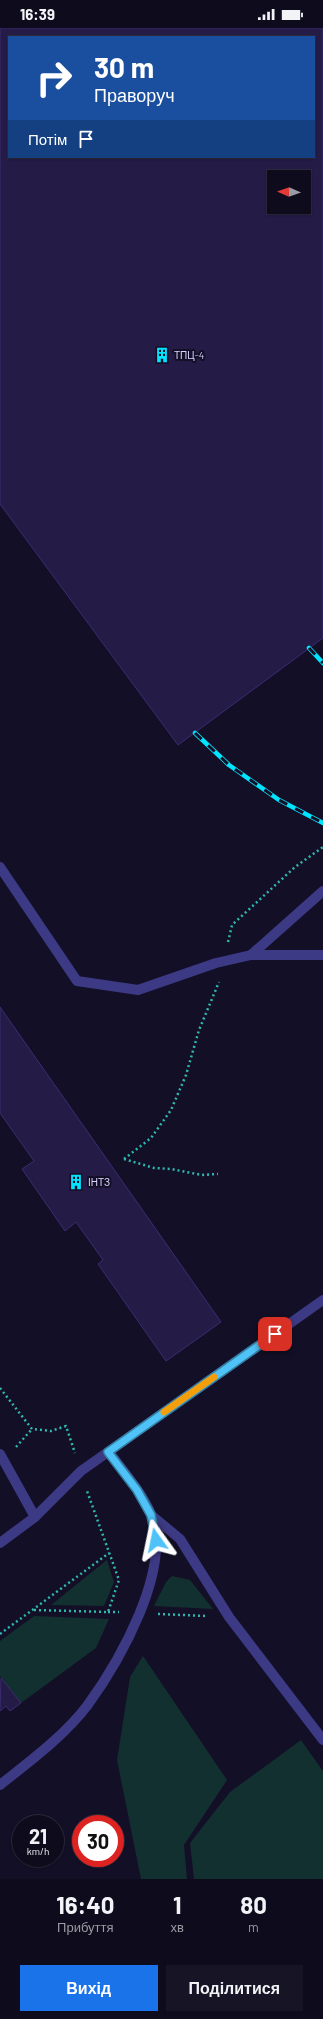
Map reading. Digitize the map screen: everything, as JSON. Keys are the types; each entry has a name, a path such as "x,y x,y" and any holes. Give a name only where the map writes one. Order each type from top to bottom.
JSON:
{"street":[{"path":"0,867 77,981 138,990 224,962 251,955 323,955"},
{"path":"251,955 323,892"},
{"path":"0,1543 35,1517 81,1471 323,1300"},
{"path":"0,1785 54,1740 86,1706 120,1654 140,1613 152,1580 156,1540 151,1515 137,1490 108,1452"},
{"path":"0,1454 35,1517"},
{"path":"151,1515 180,1539 229,1617 323,1740"}],"path":[{"path":"218,1174 202,1176 171,1169 154,1168 124,1158 151,1138 171,1110 186,1075 199,1030 218,986 232,925 295,867 323,847"},
{"path":"0,1388 32,1429 51,1431 66,1426"},
{"path":"88,1494 119,1580 108,1612"},
{"path":"0,1634 109,1553"},
{"path":"34,1610 229,1617"}],"green space":[{"path":"107,1560 114,1582 104,1606 51,1605"},
{"path":"172,1576 190,1580 213,1609 154,1606 166,1582"},
{"path":"34,1616 109,1619 96,1648 21,1703 0,1676 0,1641"},
{"path":"143,1656 227,1780 184,1845 187,1879 141,1879 117,1760 130,1677"},
{"path":"301,1740 323,1771 323,1879 194,1879 190,1843 230,1792"}],"building":[{"name":"ТПЦ-4","path":"0,28 323,28 323,638 178,745 0,504"},
{"name":"ІНТЗ","path":"0,1007 221,1322 166,1361 98,1264 103,1260 76,1222 65,1231 22,1169 34,1161 0,1113"},
{"path":"1,1678 21,1703 10,1711 6,1706 0,1711"}],"railway":[{"path":"309,648 323,663"},
{"path":"195,733 229,765 279,800 323,823"}],"slow traffic":[{"path":"164,1412 214,1377"}],"place":[{"name":"ТПЦ-4","path":"162,355"},
{"name":"ІНТЗ","path":"76,1182"}],"route":[{"path":"156,1540 151,1515 137,1490 108,1452 275,1334"}]}
